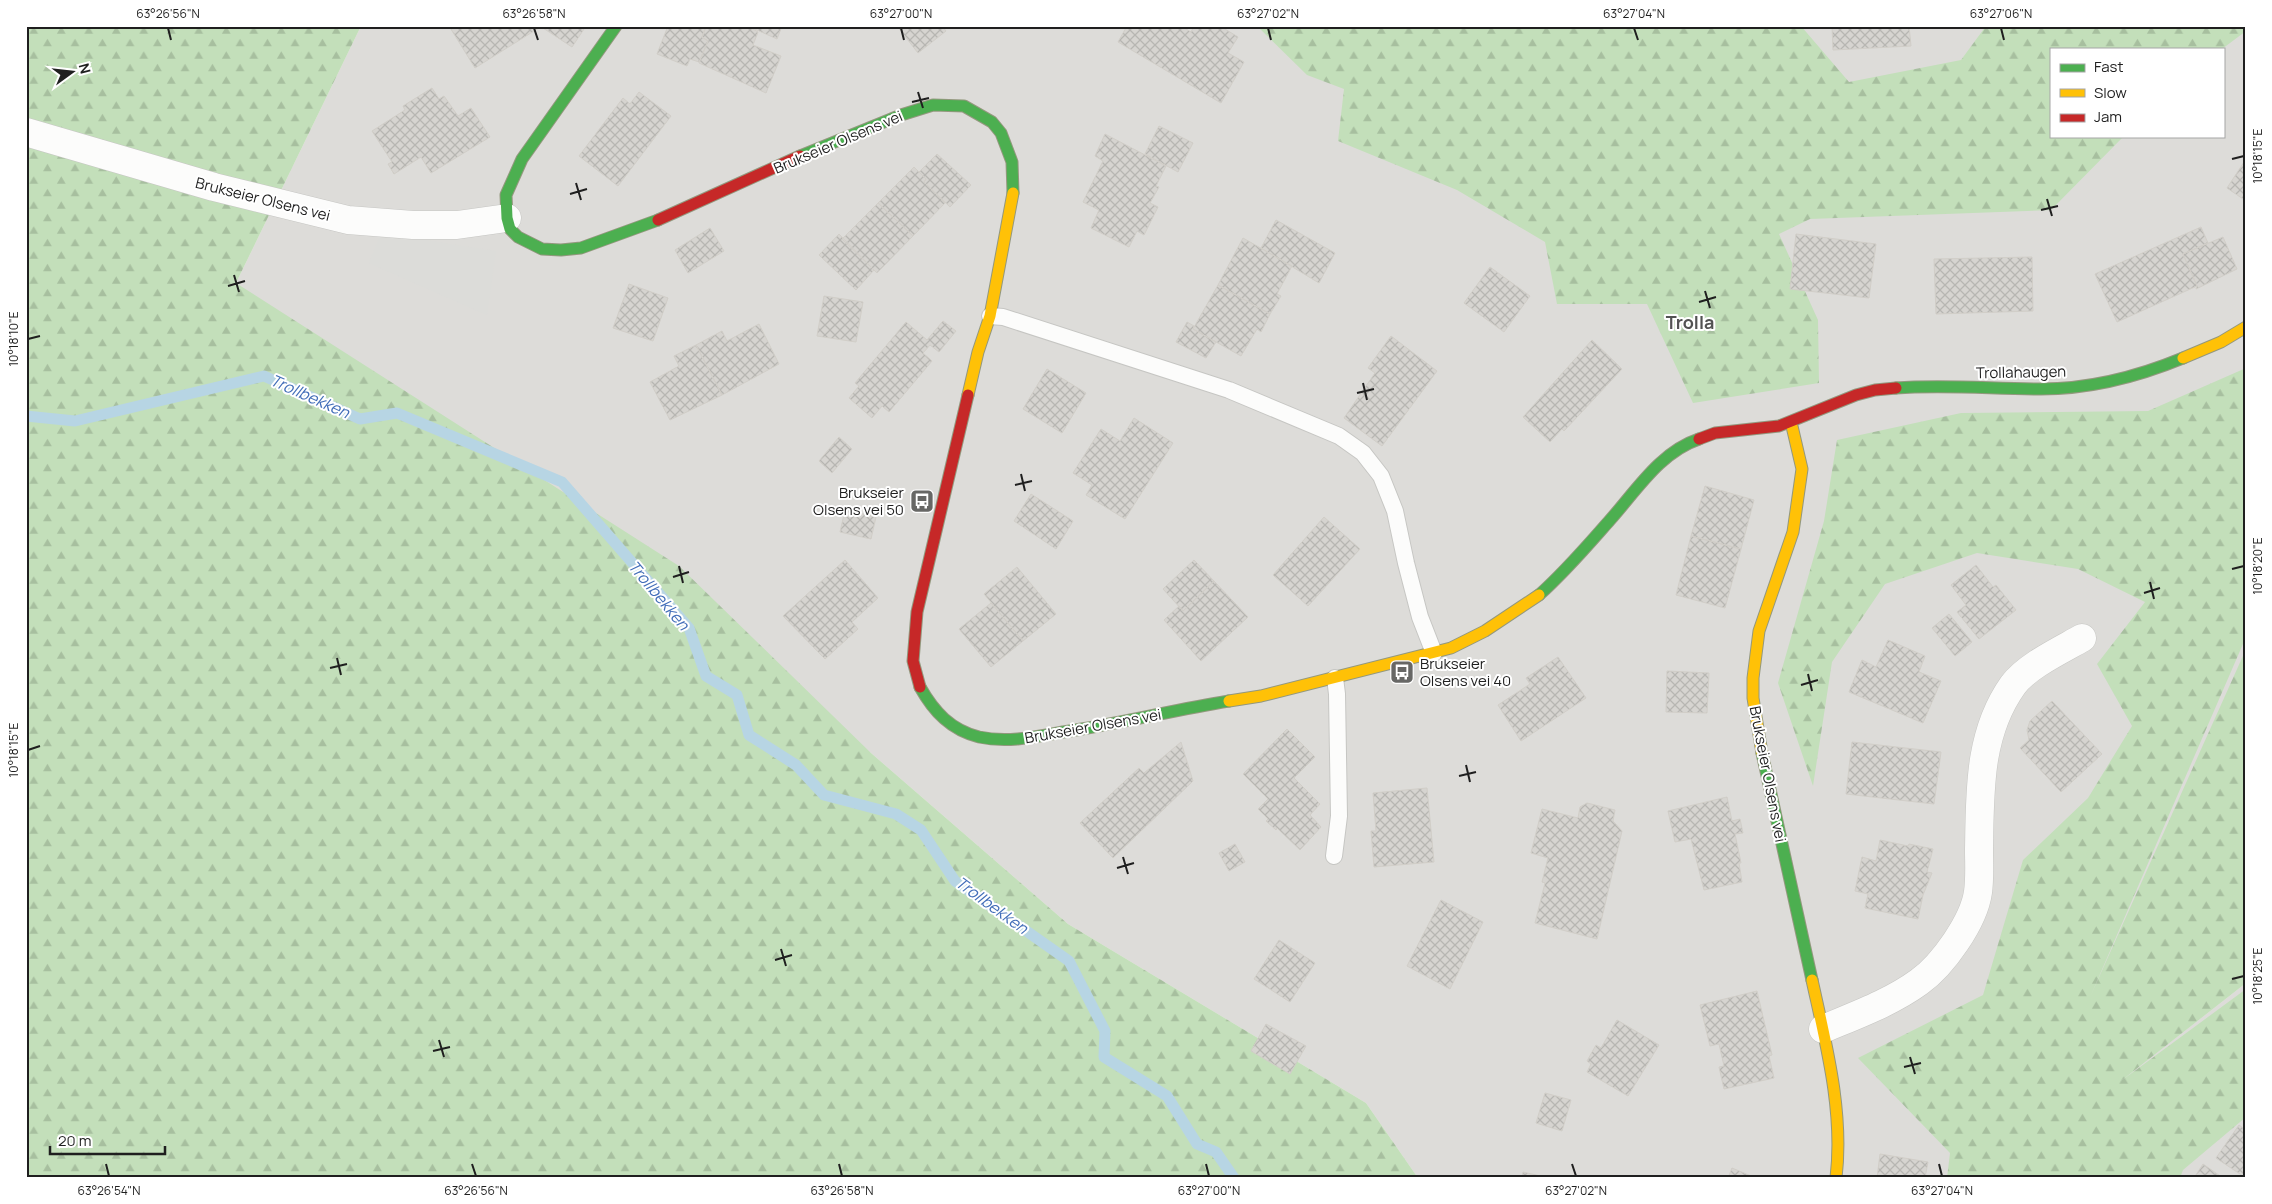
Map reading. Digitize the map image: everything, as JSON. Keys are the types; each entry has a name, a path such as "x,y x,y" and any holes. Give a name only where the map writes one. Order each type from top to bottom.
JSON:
{"street":[{"path":"507,218 506,195 522,159 616,26"},
{"name":"Brukseier Olsens vei","path":"26,132 214,187 348,220 413,225 457,225 507,218 510,229 528,244 542,249 561,250 581,248 645,226 798,157 901,114 933,105 950,104 964,106 992,122 1001,133 1012,162 1014,196 990,316 978,352 917,612 913,661 919,686 932,707 952,726 979,737 1013,740 1130,722 1194,707 1261,696 1451,648 1485,631 1534,600 1585,550 1663,459 1686,443 1715,433 1779,426 1791,422 1802,469 1799,494 1793,532 1759,631 1753,678 1754,698 1761,748 1823,1028 1837,1115 1839,1154 1836,1178"},
{"name":"Trollahaugen","path":"1791,422 1856,394 1875,390 1925,386 2043,389 2099,384 2147,373 2221,342 2246,327"},
{"path":"1823,1028 1884,1003 1920,982 1954,947 1968,921 1978,892 1979,810 1984,754 1994,716 2014,684 2038,664 2082,638"}],"lane":[{"path":"990,316 1003,317 1229,390 1339,436 1363,453 1381,476 1395,511 1420,617 1434,653"},
{"path":"1334,856 1339,816 1337,694 1335,678"}],"shaded area":[{"path":"361,26 2246,26 2246,649 2226,697 2099,1098 2246,983 2246,1178 1418,1178 1366,1103 1068,924 871,753 236,283"},
{"path":"381,233 496,251 487,315 369,263"}],"green space":[{"path":"26,26 361,26 236,283 679,566 871,753 1068,924 1366,1103 1418,1178 26,1178"},
{"path":"1257,26 1801,26 1849,82 1961,60 1986,26 2246,26 2246,31 2223,48 2050,48 2050,138 2122,138 2051,210 1810,219 1779,234 1818,320 1819,383 1693,403 1647,304 1557,304 1545,242 1457,190 1338,141 1344,89 1307,75"},
{"path":"2246,368 2246,637 2091,995 2246,649 2246,983 2121,1081 2246,989 2246,1117 2183,1170 2180,1178 1947,1178 1950,1153 1858,1058 1983,995 2023,860 2088,798 2132,726 2097,664 2145,602 2078,569 1977,553 1885,584 1832,662 1813,786 1778,683 1824,521 1837,440 1961,413 2148,411"}],"building":[{"path":"449,26 542,26 475,68"},
{"path":"544,26 586,26 572,47 543,28"},
{"path":"668,26 706,27 702,37 708,41 699,62 690,59 687,66 657,54"},
{"path":"706,26 748,26 758,32 753,45 781,56 766,93 699,63 708,41 702,37"},
{"path":"748,26 782,26 777,39"},
{"path":"897,26 942,26 946,31 918,53"},
{"path":"1127,26 1181,26 1191,32 1194,26 1220,26 1238,37 1228,53 1244,62 1221,103 1118,42"},
{"path":"1832,26 1909,26 1911,46 1833,50"},
{"path":"432,88 439,99 444,96 458,116 471,108 490,137 431,173 421,157 394,174 388,164 392,162 372,131 405,110 403,106"},
{"path":"639,92 671,116 618,186 579,156 623,98 630,104"},
{"path":"1159,126 1193,143 1178,172 1145,154"},
{"path":"1105,134 1166,166 1156,186 1159,187 1150,203 1158,207 1144,235 1137,231 1129,247 1091,228 1099,210 1083,202 1103,161 1095,156"},
{"path":"937,154 971,185 950,207 924,182 926,179 919,172"},
{"path":"2246,159 2246,201 2227,188"},
{"path":"914,167 926,179 924,182 945,203 913,236 878,203"},
{"path":"878,203 913,236 877,273 842,239"},
{"path":"1276,220 1335,253 1319,283 1261,248"},
{"path":"2201,227 2208,243 2183,254 2197,286 2117,322 2095,274"},
{"path":"710,228 724,251 688,273 675,250"},
{"path":"839,234 874,270 856,290 819,255"},
{"path":"1796,234 1876,244 1869,298 1790,289"},
{"path":"2223,237 2237,269 2196,289 2197,286 2183,254"},
{"path":"1243,238 1292,266 1277,294 1281,296 1270,314 1218,285"},
{"path":"2032,257 2033,311 1936,314 1934,259"},
{"path":"1490,267 1530,296 1504,332 1464,303"},
{"path":"629,284 668,298 653,341 613,328"},
{"path":"1218,285 1270,314 1261,332 1257,329 1241,356 1193,329"},
{"path":"824,296 863,302 856,342 817,336"},
{"path":"943,321 956,331 939,352 930,345 923,353 932,361 889,412 882,406 872,418 849,398 859,386 855,383 906,322 927,340"},
{"path":"1187,322 1194,326 1193,329 1216,342 1206,358 1176,342"},
{"path":"759,324 779,364 722,395 696,345 722,331 727,341"},
{"path":"1391,336 1437,371 1382,446 1344,418 1375,373 1368,368"},
{"path":"1592,340 1622,369 1564,431 1562,429 1550,442 1523,417"},
{"path":"696,345 722,395 670,420 650,382 679,366 674,356"},
{"path":"1047,369 1086,393 1062,433 1023,409"},
{"path":"1134,418 1173,443 1125,519 1086,495 1092,485 1073,473 1101,429 1120,441"},
{"path":"839,437 852,449 832,473 819,461"},
{"path":"1705,486 1754,500 1741,549 1691,536"},
{"path":"1031,494 1073,521 1056,549 1014,521"},
{"path":"845,510 876,517 871,539 840,532"},
{"path":"1324,517 1360,549 1308,606 1273,575"},
{"path":"1691,536 1741,549 1725,608 1676,595"},
{"path":"845,560 878,598 852,622 858,629 825,659 783,616"},
{"path":"1194,560 1214,581 1183,611 1163,589"},
{"path":"1976,565 1993,587 1996,585 2016,610 1979,639 1957,612 1966,605 1951,585"},
{"path":"1017,567 1056,614 1023,641 984,594"},
{"path":"1214,581 1248,617 1201,661 1164,620 1179,606 1183,611"},
{"path":"991,603 1023,641 991,667 959,629"},
{"path":"1949,614 1972,642 1955,656 1932,628"},
{"path":"1888,640 1925,656 1919,672 1941,681 1923,723 1849,692 1862,660 1876,667"},
{"path":"1558,657 1586,698 1521,741 1498,705 1530,684 1526,678"},
{"path":"1667,671 1709,673 1707,713 1666,712"},
{"path":"2052,701 2102,754 2061,792 2020,748 2029,740 2027,730 2030,721"},
{"path":"1287,729 1315,757 1294,778 1320,804 1310,815 1321,827 1300,850 1277,828 1276,830 1266,821 1268,819 1258,809 1268,799 1243,774"},
{"path":"1181,742 1193,781 1113,858 1080,823 1139,768 1144,773"},
{"path":"1852,742 1941,752 1934,804 1846,794"},
{"path":"1427,788 1434,862 1374,867 1371,831 1376,831 1373,793"},
{"path":"1727,797 1732,821 1740,819 1743,833 1735,834 1741,863 1739,863 1742,882 1704,890 1691,839 1675,842 1668,811"},
{"path":"1587,803 1615,810 1613,821 1622,831 1597,939 1535,923 1545,883 1542,882 1548,858 1531,853 1542,809 1578,818 1580,807"},
{"path":"1880,840 1933,849 1927,872 1932,873 1923,895 1918,919 1865,908 1868,894 1855,891 1862,857 1876,861"},
{"path":"1235,844 1245,862 1229,871 1219,853"},
{"path":"1441,900 1483,922 1450,989 1407,966"},
{"path":"1279,940 1315,963 1290,1002 1254,979"},
{"path":"1757,991 1772,1055 1769,1056 1774,1078 1724,1089 1719,1067 1724,1066 1719,1044 1710,1046 1700,1005"},
{"path":"1617,1020 1659,1045 1628,1096 1587,1072 1591,1064 1587,1061 1596,1045 1601,1048"},
{"path":"1266,1024 1306,1046 1290,1074 1251,1051"},
{"path":"1545,1093 1571,1100 1562,1131 1536,1123"},
{"path":"2239,1125 2246,1130 2246,1178 2216,1158"},
{"path":"1880,1154 1928,1162 1925,1178 1877,1178"},
{"path":"2203,1164 2223,1178 2194,1178"},
{"path":"1732,1168 1756,1178 1728,1178"},
{"path":"1523,1172 1549,1178 1522,1178"}],"waterway":[{"name":"Trollbekken","path":"26,416 75,421 264,376 360,419 397,413 562,482 689,628 706,676 737,695 749,735 796,765 824,795 896,814 921,830 955,881 1069,961 1105,1031 1104,1057 1167,1096 1197,1144 1216,1152 1234,1178"}],"traffic: fast":[{"path":"616,26 522,159 506,195 507,218 510,229 518,237 542,249 561,250 581,248 658,220"},
{"path":"800,156 901,115 933,105 964,106 992,122 1001,133 1012,162 1013,193"},
{"path":"1896,388 2041,389 2078,387 2114,381 2183,358"},
{"path":"1539,595 1576,559 1639,485 1661,463 1672,453 1699,439"},
{"path":"920,687 937,712 952,725 969,734 990,739 1032,737 1084,729 1229,701"},
{"path":"1762,753 1812,980"}],"traffic: slow":[{"path":"968,395 978,352 990,316 1013,193"},
{"path":"2183,358 2221,342 2246,327"},
{"path":"1762,753 1753,698 1753,678 1759,631 1793,532 1802,469 1791,422"},
{"path":"1229,701 1261,696 1451,648 1485,631 1539,595"},
{"path":"1812,980 1828,1053 1836,1103 1838,1128 1836,1178"}],"traffic: jam":[{"path":"658,220 800,156"},
{"path":"1699,439 1715,433 1779,426 1856,395 1875,390 1896,388"},
{"path":"920,687 913,661 917,612 968,395"}],"place":[{"name":"Brukseier Olsens vei 50","path":"922,501"},
{"name":"Brukseier Olsens vei 40","path":"1402,672"}],"district":[{"name":"Trolla","path":"1690,322"}]}
